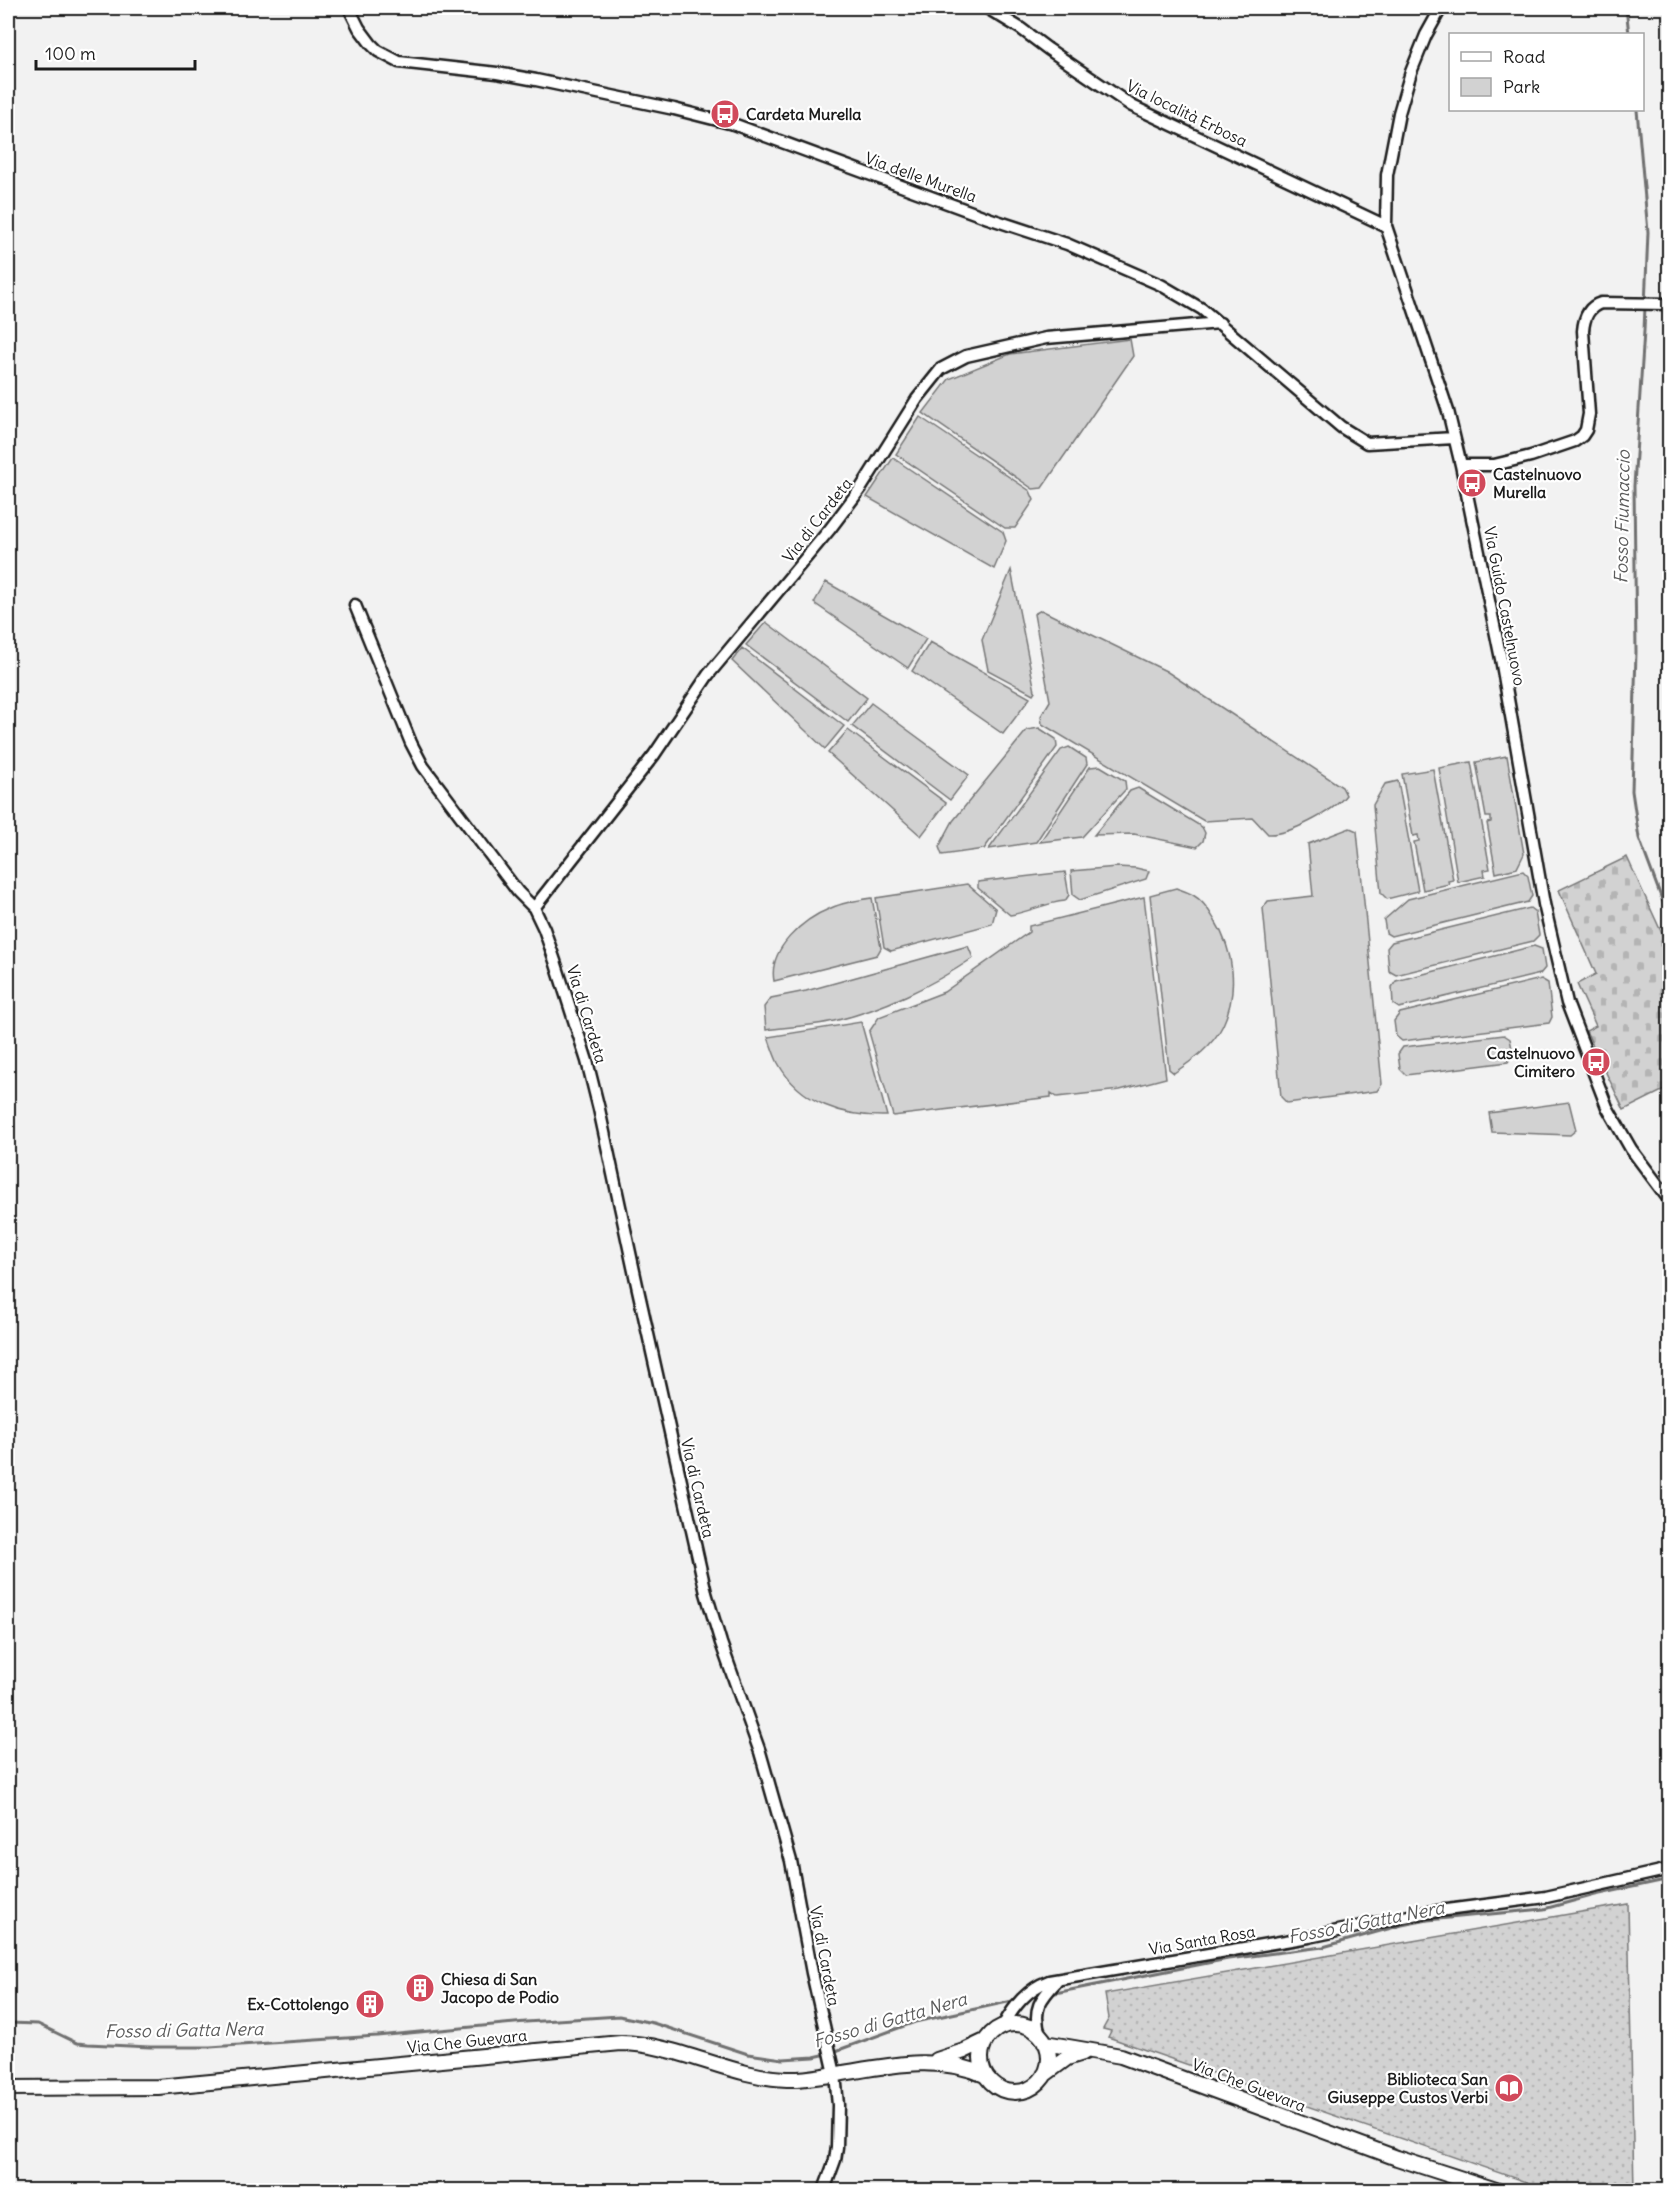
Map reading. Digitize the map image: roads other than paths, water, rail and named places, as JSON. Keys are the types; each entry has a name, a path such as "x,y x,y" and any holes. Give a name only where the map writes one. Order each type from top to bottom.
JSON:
{"main road":[{"path":"1023,2025 1043,2039 1049,2056 1044,2075 1028,2089 1012,2092 997,2086 985,2075 981,2061 985,2041 993,2032 1003,2026 1023,2025"},
{"name":"Via Che Guevara","path":"1043,2039 1121,2056 1396,2158 1496,2190"},
{"name":"Via Che Guevara","path":"924,2063 949,2057 985,2041"},
{"name":"Via Che Guevara","path":"8,2088 158,2087 621,2043 666,2049 735,2070 774,2078 801,2079 834,2067 924,2063 967,2067 985,2075"},
{"name":"Via Che Guevara","path":"1044,2075 1066,2058 1091,2051"}],"street":[{"name":"Via delle Murella","path":"349,8 359,28 371,44 378,51 399,62 497,73 536,80 733,124 988,218 1067,244 1180,295 1220,323 1341,427 1361,440 1367,443 1454,438"},
{"name":"Via località Erbosa","path":"987,8 1020,28 1132,106 1386,226"},
{"name":"Via Guido Castelnuovo","path":"1440,8 1411,72 1399,113 1387,175 1386,226 1448,411 1461,465 1499,647 1544,904 1567,1003 1607,1107 1631,1149 1670,1201"},
{"path":"1461,465 1494,465 1531,456 1575,441 1582,436 1586,430 1589,414 1584,318 1594,305 1601,303 1670,304"},
{"name":"Via di Cardeta","path":"534,908 654,755 708,675 830,529 861,488 917,399 941,369 966,356 1046,338 1220,323"},
{"name":"Via di Cardeta","path":"355,605 423,766 518,892 534,908 544,929 587,1061 706,1593 721,1643 760,1752 791,1861 812,1973 834,2067 838,2105 835,2160 824,2190"},
{"name":"Via Santa Rosa","path":"1003,2026 1015,2006 1040,1984 1309,1937 1424,1913 1536,1899 1670,1869"},
{"path":"1043,2039 1036,2013 1043,1996 1058,1980"}],"waterway":[{"name":"Fosso Fiumaccio","path":"1626,8 1629,33"},
{"name":"Fosso Fiumaccio","path":"1637,111 1648,232 1634,486 1636,652 1632,791 1639,838 1670,921"},
{"name":"Fosso di Gatta Nera","path":"1050,1994 1228,1959 1323,1947 1428,1920 1544,1909 1595,1895 1670,1879"},
{"name":"Fosso di Gatta Nera","path":"833,2052 915,2022 1017,2000"},
{"name":"Fosso di Gatta Nera","path":"8,2023 38,2024 77,2043 150,2047 210,2047 619,2016 653,2023 748,2054 783,2059 827,2054"}],"place":[{"name":"Cardeta Murella","path":"725,114"},
{"name":"Castelnuovo Murella","path":"1472,483"},
{"name":"Castelnuovo Cimitero","path":"1596,1062"},
{"name":"Chiesa di San Jacopo de Podio","path":"420,1988"},
{"name":"Ex-Cottolengo","path":"370,2004"},
{"name":"Biblioteca San Giuseppe Custos Verbi","path":"1509,2088"}]}
